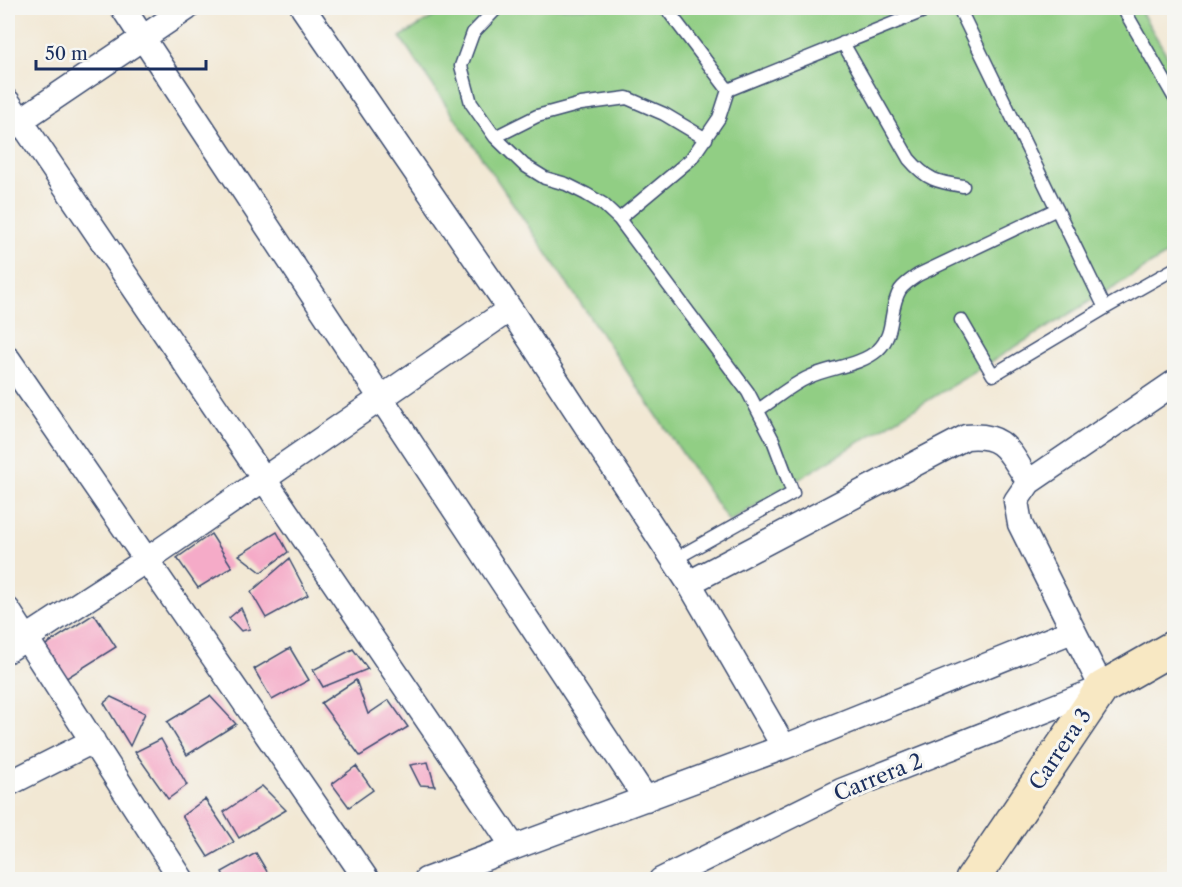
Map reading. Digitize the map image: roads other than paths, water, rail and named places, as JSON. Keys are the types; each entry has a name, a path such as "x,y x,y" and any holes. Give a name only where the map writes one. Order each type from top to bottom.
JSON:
{"street":[{"path":"123,8 144,36 380,398 646,799"},
{"path":"187,8 12,117 263,478 513,846"},
{"path":"303,8 510,309 689,583 784,747"},
{"path":"17,644 145,561 510,309"},
{"path":"8,359 145,561 367,879"},
{"path":"1102,688 1020,524 1016,501 1029,482 1174,383"},
{"path":"689,583 966,437 985,435 1003,443 1029,482"},
{"path":"8,610 17,644 93,741 182,879"},
{"path":"426,879 784,747 1072,631"},
{"name":"Carrera 3","path":"972,879 1102,688 1174,647"},
{"name":"Carrera 2","path":"661,879 841,791 1102,688"},
{"path":"8,784 93,741"}],"lane":[{"path":"497,8 473,33 461,66 471,103 495,137 524,165 545,178 566,184 586,194 603,204 618,219 748,392 773,440 793,493 674,560"},
{"path":"666,8 729,90"},
{"path":"618,219 691,159 719,118 729,90 931,8"},
{"path":"959,8 1105,308"},
{"path":"1123,8 1174,97"},
{"path":"843,43 909,159 921,173 936,182 963,186"},
{"path":"495,137 537,116 581,104 627,98 664,114 706,139"},
{"path":"758,410 807,377 856,362 876,352 886,342 892,324 894,306 901,289 918,275 1057,208"},
{"path":"962,320 993,375 1174,270"}]}
